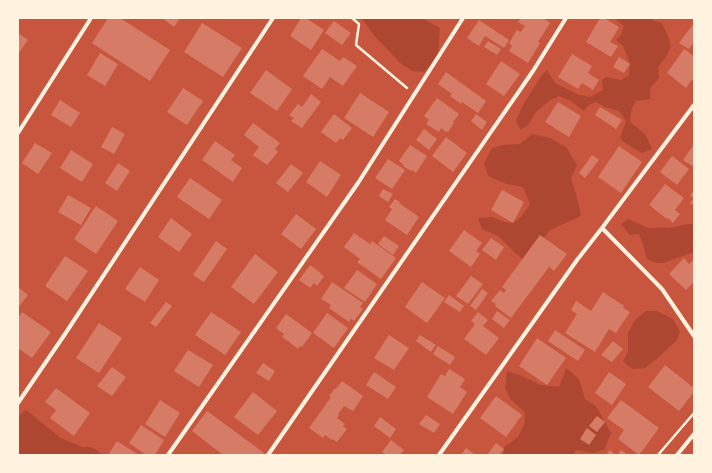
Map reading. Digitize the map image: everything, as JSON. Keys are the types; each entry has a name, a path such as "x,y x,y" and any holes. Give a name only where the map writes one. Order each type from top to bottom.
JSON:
{"street":[{"path":"18,133 91,18"},
{"path":"18,403 70,328 273,18"},
{"path":"168,455 358,183 464,18"},
{"path":"268,455 533,71 566,18"},
{"path":"439,455 577,260 694,105"},
{"path":"602,228 662,289 694,336"},
{"path":"677,455 694,434"}],"path":[{"path":"352,18 359,24 356,45 415,95"},
{"path":"658,455 694,413"}],"shaded area":[{"path":"362,18 422,18 440,28 438,54 425,72 412,71 400,63 373,34"},
{"path":"614,18 651,18 654,21 662,23 671,46 666,57 658,67 659,78 650,88 650,99 636,101 632,111 630,122 645,134 652,149 642,153 625,143 620,138 626,121 619,111 605,107 596,102 589,105 584,111 571,101 559,96 549,101 535,113 528,125 521,130 516,121 523,105 541,76 547,70 555,83 579,95 590,97 603,90 602,80 606,77 621,80 629,75 630,64 623,46 616,40 621,35 624,26"},
{"path":"532,134 550,138 566,147 577,165 571,178 581,216 550,230 544,237 546,262 529,266 498,236 482,229 478,218 492,217 505,222 513,223 521,217 530,204 523,187 506,184 488,176 484,163 492,148 503,145 520,144"},
{"path":"628,219 651,229 671,228 686,224 694,224 694,252 663,263 656,263 647,259 639,234 630,235 621,224"},
{"path":"646,311 657,311 673,319 680,332 677,340 645,368 632,369 623,361 628,352 628,333 635,320"},
{"path":"566,368 579,379 585,399 596,406 611,433 604,450 593,453 576,450 573,455 503,455 504,447 518,437 524,425 525,412 511,400 505,387 507,371 522,376 540,385 559,387"},
{"path":"26,410 61,438 82,447 91,447 98,451 101,455 18,455 18,417"}],"building":[{"path":"108,18 120,18 170,50 150,81 92,43"},
{"path":"162,18 180,18 174,27"},
{"path":"301,18 306,18 324,30 311,50 290,36"},
{"path":"521,18 543,18 550,23 538,42 540,43 528,63 509,51 512,46 509,43 517,30 521,32 525,26 518,22"},
{"path":"600,18 604,18 619,27 610,42 618,46 611,57 586,42"},
{"path":"479,20 509,40 504,48 485,36 479,46 467,38"},
{"path":"334,21 351,33 342,45 325,33"},
{"path":"202,23 242,48 223,77 184,52"},
{"path":"694,23 694,42 689,49 679,43"},
{"path":"18,33 28,40 18,54"},
{"path":"488,41 501,49 497,55 484,47"},
{"path":"322,49 340,61 343,57 357,66 343,86 330,77 322,89 303,76"},
{"path":"684,49 694,56 694,77 686,88 667,73"},
{"path":"100,53 118,64 105,86 87,75"},
{"path":"572,54 592,66 588,73 599,80 593,90 582,83 578,89 558,77"},
{"path":"619,57 630,64 624,73 613,67"},
{"path":"501,61 520,74 504,96 486,84"},
{"path":"266,70 292,89 277,111 250,93"},
{"path":"446,72 486,101 478,113 462,102 461,104 450,96 452,94 438,84"},
{"path":"183,88 203,101 187,125 167,112"},
{"path":"360,93 389,112 373,137 344,118"},
{"path":"311,94 321,102 302,128 291,121 294,118 289,115 298,104 302,107"},
{"path":"437,98 459,114 448,132 441,128 439,132 426,124 429,120 424,116"},
{"path":"60,100 80,113 71,127 51,115"},
{"path":"558,102 581,116 569,137 545,122"},
{"path":"600,107 622,120 616,129 595,115"},
{"path":"334,114 352,128 343,140 340,138 336,143 321,132"},
{"path":"476,114 487,122 482,130 471,121"},
{"path":"253,123 280,143 275,149 278,152 267,165 253,155 259,147 244,135"},
{"path":"112,127 125,134 114,154 101,147"},
{"path":"424,129 437,139 429,150 416,140"},
{"path":"446,137 467,153 453,172 432,156"},
{"path":"215,141 235,155 231,160 242,168 233,182 202,160"},
{"path":"35,143 52,153 38,174 22,163"},
{"path":"694,144 694,167 683,160"},
{"path":"410,145 427,156 416,173 403,166 404,165 399,161"},
{"path":"619,146 642,162 621,193 598,177"},
{"path":"71,150 93,164 82,182 60,168"},
{"path":"592,155 599,160 585,178 579,173"},
{"path":"672,156 689,169 677,185 660,172"},
{"path":"388,159 405,170 392,189 375,178"},
{"path":"320,161 341,175 327,197 306,182"},
{"path":"118,163 130,171 117,191 105,183"},
{"path":"291,164 303,173 288,192 276,183"},
{"path":"190,178 222,200 209,219 177,197"},
{"path":"665,184 684,198 675,210 680,214 673,223 649,205"},
{"path":"383,189 393,194 388,202 379,196"},
{"path":"502,190 524,202 513,223 491,210"},
{"path":"694,190 694,198 690,196"},
{"path":"68,195 91,208 81,225 58,212"},
{"path":"694,198 694,205 690,203"},
{"path":"395,199 419,217 407,235 385,220 392,209 389,207"},
{"path":"96,206 118,221 96,254 74,239"},
{"path":"296,214 316,229 301,249 281,234"},
{"path":"171,218 192,234 179,252 158,237"},
{"path":"464,230 482,243 476,251 480,254 471,267 449,251"},
{"path":"354,233 370,244 372,241 396,258 381,279 357,262 360,259 344,247"},
{"path":"540,235 567,254 554,271 549,267 511,318 495,306 496,304 491,301 500,290 504,293 506,290 502,287"},
{"path":"384,236 399,246 393,255 378,244"},
{"path":"491,238 504,247 496,260 482,250"},
{"path":"216,241 227,249 204,282 193,275"},
{"path":"255,254 278,272 254,304 231,287"},
{"path":"65,256 88,271 67,301 45,286"},
{"path":"684,258 689,264 694,259 694,282 686,290 669,274"},
{"path":"310,265 324,276 317,286 314,283 310,288 299,280"},
{"path":"140,267 159,280 145,302 125,289"},
{"path":"357,270 377,284 365,302 344,288"},
{"path":"471,276 483,284 468,304 456,296"},
{"path":"332,282 363,303 360,307 363,309 354,321 351,319 349,322 329,308 331,305 321,299"},
{"path":"422,282 445,298 427,323 405,307"},
{"path":"18,287 28,295 18,308"},
{"path":"482,289 488,293 476,310 470,306"},
{"path":"603,292 624,306 623,308 630,312 616,333 609,329 595,352 565,333 577,314 571,310 576,301 591,311"},
{"path":"449,295 464,306 460,312 444,302"},
{"path":"166,302 172,306 156,327 150,323"},
{"path":"497,311 510,320 504,328 492,319"},
{"path":"22,312 51,332 32,358 18,348 18,318"},
{"path":"211,312 241,332 225,355 195,335"},
{"path":"478,312 488,320 483,326 499,338 486,355 464,339 475,324 471,321"},
{"path":"327,313 348,328 334,348 313,333"},
{"path":"286,314 312,333 302,347 300,346 298,349 282,337 284,334 276,328"},
{"path":"99,323 122,338 99,373 76,358"},
{"path":"555,330 585,350 578,361 548,341"},
{"path":"389,335 409,348 394,370 374,358"},
{"path":"420,335 436,345 431,352 416,341"},
{"path":"537,338 566,358 547,385 519,366"},
{"path":"613,341 623,349 612,362 601,355"},
{"path":"438,346 455,357 450,365 433,354"},
{"path":"188,350 213,365 199,387 174,371"},
{"path":"263,363 275,371 269,381 256,373"},
{"path":"665,365 694,388 694,392 679,411 648,387"},
{"path":"112,367 126,377 112,396 97,386"},
{"path":"449,369 465,379 460,387 467,392 453,414 427,397 441,374 445,376"},
{"path":"374,372 396,387 388,399 366,385"},
{"path":"609,372 626,384 612,405 595,393"},
{"path":"342,381 363,396 353,411 344,406 338,414 339,415 337,418 345,424 343,426 347,429 337,442 325,435 323,438 309,428 331,397 329,396"},
{"path":"56,388 90,413 74,436 50,418 56,410 45,402"},
{"path":"253,392 277,411 258,435 234,417"},
{"path":"496,396 522,415 506,437 480,418"},
{"path":"160,400 180,413 165,437 145,424"},
{"path":"621,400 659,428 639,455 618,439 624,430 607,418"},
{"path":"207,411 264,453 263,455 223,455 192,431"},
{"path":"426,415 440,424 434,433 419,424"},
{"path":"597,416 605,422 597,432 589,426"},
{"path":"380,417 396,429 390,438 374,426"},
{"path":"141,425 164,440 155,455 146,455 129,443"},
{"path":"587,428 596,435 589,445 580,439"},
{"path":"391,440 404,450 400,455 386,455 382,452"},
{"path":"117,441 139,455 108,455"},
{"path":"496,443 504,449 499,455 487,455"},
{"path":"466,448 476,455 461,455"},
{"path":"610,450 616,455 606,455"},
{"path":"621,450 628,455 617,455"}]}
